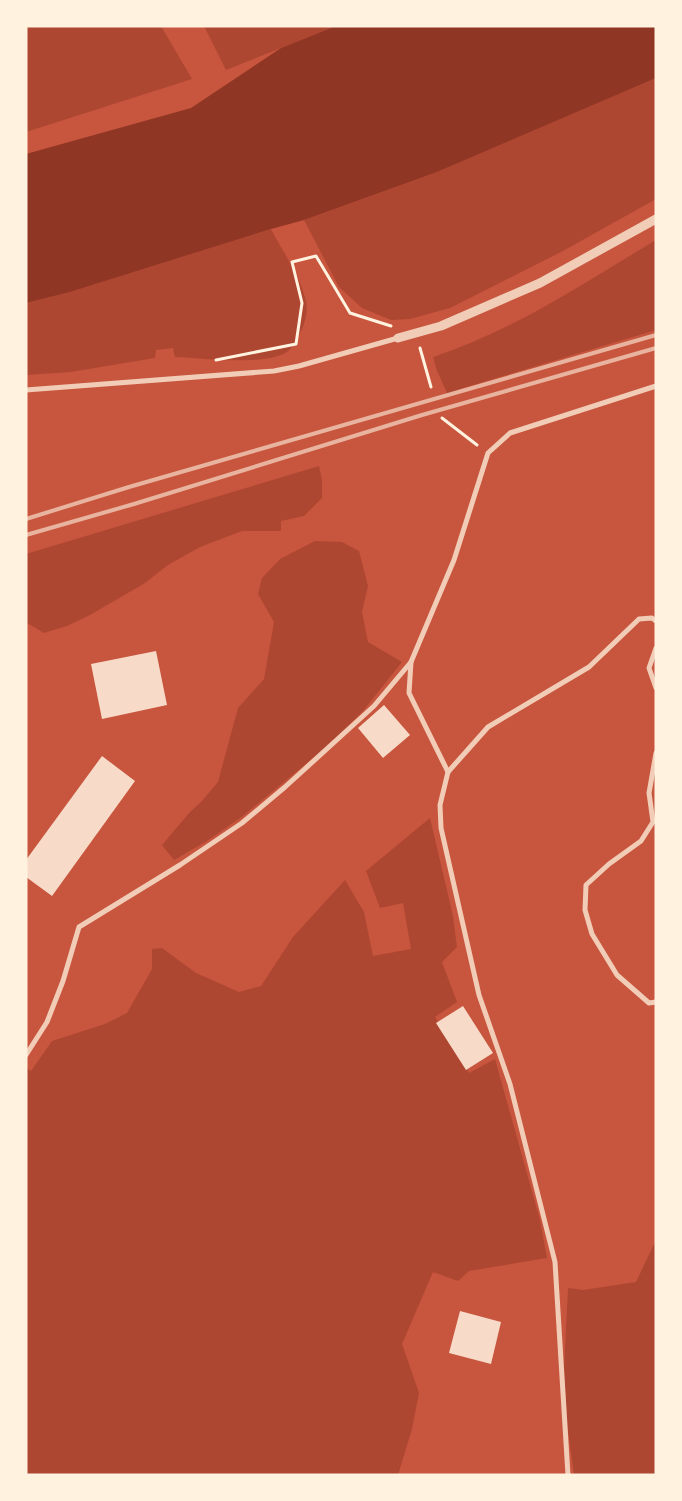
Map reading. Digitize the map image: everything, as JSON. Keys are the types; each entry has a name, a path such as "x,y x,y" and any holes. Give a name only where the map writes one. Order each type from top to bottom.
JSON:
{"street":[{"path":"26,390 274,371 299,366 441,326 540,283 656,219"},
{"path":"26,1055 47,1022 63,981 79,927 180,865 242,823 299,775 374,706 411,662 454,560 488,453 510,433 656,386"},
{"path":"568,1475 555,1262 510,1084 479,995 441,828 440,805 448,772 488,727 589,668 640,619 652,618 656,621"},
{"path":"656,648 649,668 656,688"},
{"path":"411,662 409,693 448,772"},
{"path":"656,753 649,793 653,822 641,841 609,864 586,885 585,910 592,934 617,975 649,1003 656,1002"}],"path":[{"path":"214,360 296,344 302,303 292,262 316,256 350,313 415,333 431,387"},
{"path":"442,418 488,453"}],"shaded area":[{"path":"26,26 161,26 192,79 26,132"},
{"path":"204,26 336,26 226,70"},
{"path":"336,26 656,26 656,78 437,172 304,220 70,292 26,303 26,154 191,108 281,48"},
{"path":"656,78 656,199 563,251 450,308 410,319 391,320 362,308 339,287 304,220 437,172"},
{"path":"271,229 295,273 307,305 306,317 302,328 293,346 285,353 262,359 216,360 175,357 173,348 156,350 155,358 71,372 26,375 26,303 70,292"},
{"path":"656,240 656,330 460,389 448,395 433,357 463,346 520,320"},
{"path":"319,466 322,480 322,498 304,516 281,521 281,531 242,531 200,547 168,565 145,583 67,626 44,633 29,624 26,625 26,554"},
{"path":"315,541 342,542 359,551 368,586 362,612 368,642 402,662 363,711 325,748 243,816 207,841 174,860 162,845 218,782 238,708 264,679 274,622 258,594 262,578 280,559"},
{"path":"430,818 453,916 457,947 442,962 457,1002 435,1017 469,1073 495,1059 540,1220 547,1258 469,1271 458,1281 433,1272 402,1344 419,1393 412,1429 398,1475 26,1475 26,1068 31,1071 52,1041 105,1024 127,1013 152,969 152,949 162,948 196,973 239,992 261,986 293,937 345,880 364,912 373,956 411,949 403,903 380,908 366,871"},
{"path":"656,1240 656,1475 574,1475 567,1424 564,1369 568,1288 583,1290 636,1282"}],"building":[{"path":"156,651 167,705 102,719 91,664"},
{"path":"384,705 410,735 383,758 358,728"},
{"path":"102,756 135,781 52,896 26,877 26,860"},
{"path":"463,1006 493,1053 466,1070 436,1023"},
{"path":"460,1311 501,1322 491,1364 449,1353"}],"railway":[{"path":"26,519 129,487 656,335"},
{"path":"26,535 134,504 422,415 656,348"}]}
